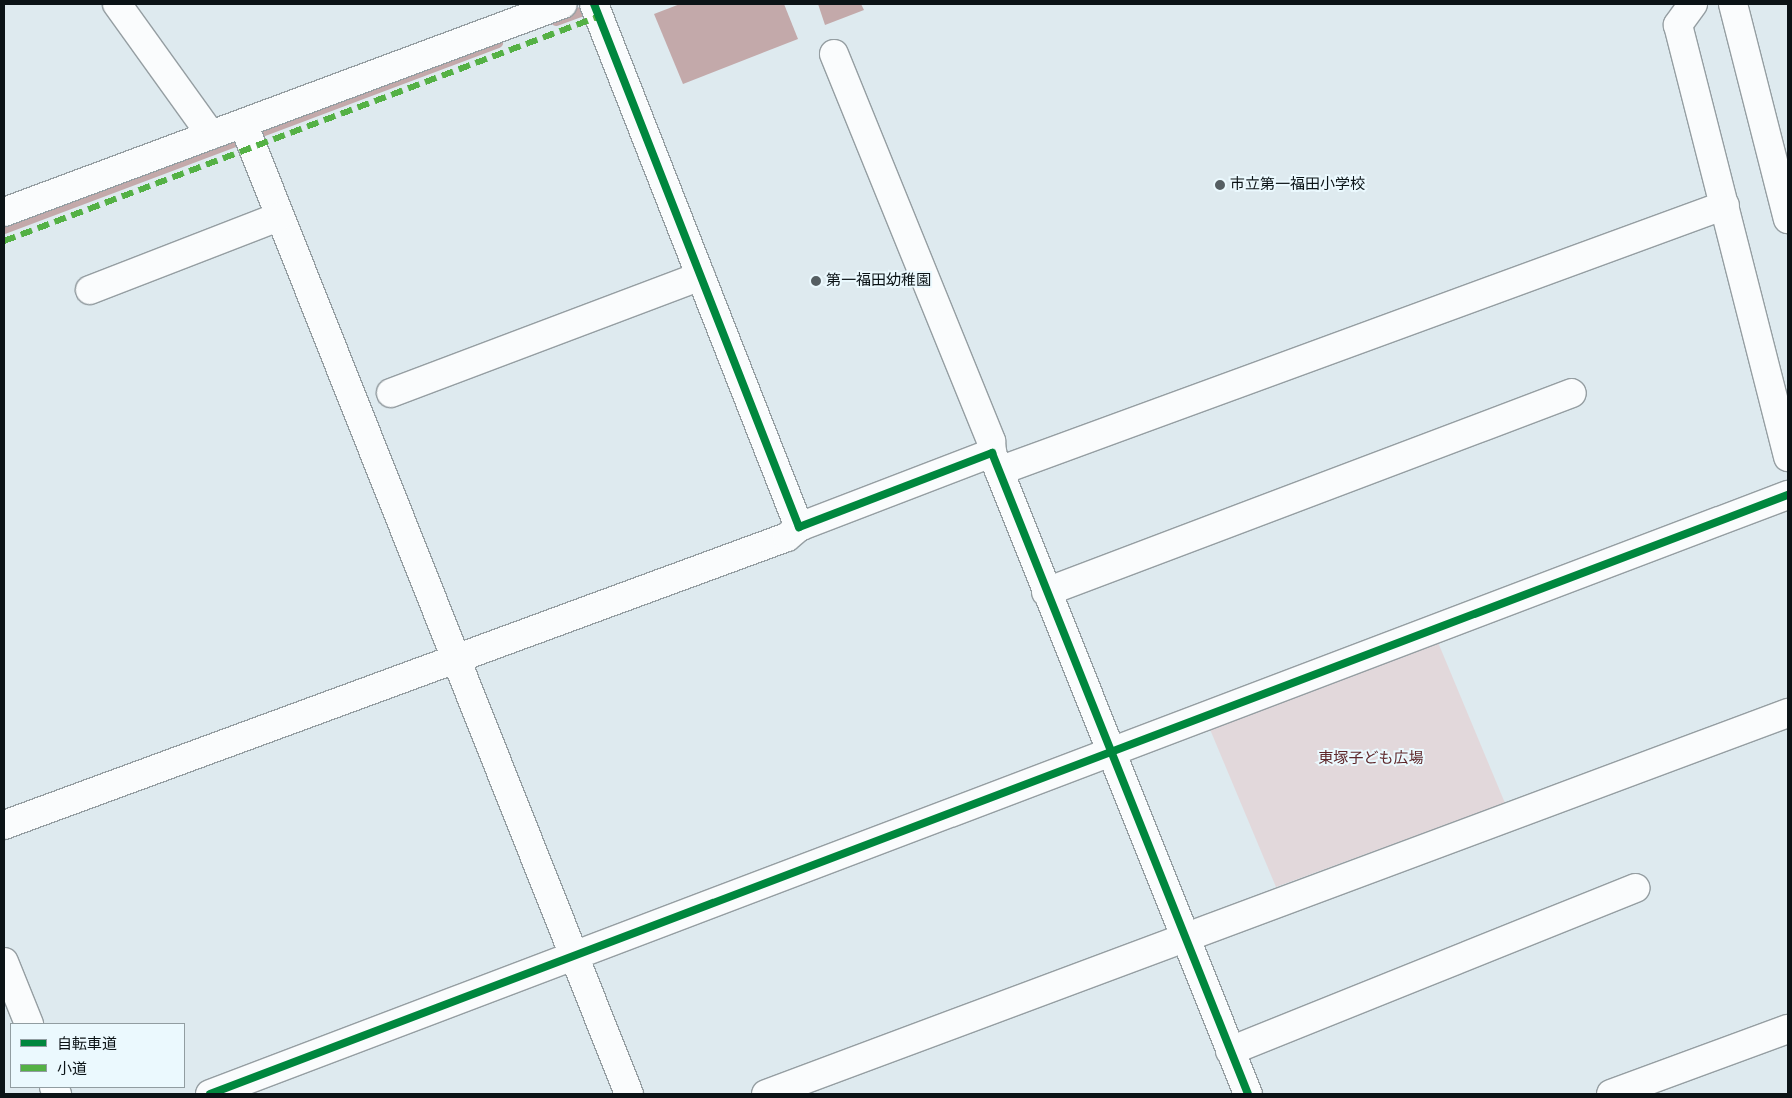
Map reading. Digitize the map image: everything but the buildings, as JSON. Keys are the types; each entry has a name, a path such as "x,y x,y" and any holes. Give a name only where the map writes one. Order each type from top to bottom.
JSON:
{"street":[{"path":"117,4 211,135"},
{"path":"4,212 211,135 247,132 563,4"},
{"path":"1694,4 1678,26 1788,457"},
{"path":"1733,4 1788,219"},
{"path":"597,9 799,527"},
{"path":"834,54 991,441 995,462 1046,592 1248,1094"},
{"path":"247,132 278,217 458,660 629,1094"},
{"path":"4,825 458,660 787,537 799,527 995,462 1725,205"},
{"path":"90,290 278,217"},
{"path":"391,393 700,276"},
{"path":"1046,592 1572,393"},
{"path":"210,1094 1788,496"},
{"path":"766,1094 1788,714"},
{"path":"1230,1051 1636,888"},
{"path":"4,962 29,1023"},
{"path":"1611,1094 1788,1028"}],"green space":[{"name":"東塚子ども広場","path":"1437,640 1505,803 1276,887 1209,727"}],"shaded area":[{"path":"680,4 784,4 798,39 683,84 654,14"},
{"path":"818,4 861,4 864,10 825,25"}],"waterway":[{"path":"556,21 594,7"},
{"path":"4,229 498,43"}],"marked path":[{"path":"4,241 600,16"}],"cycle path":[{"path":"594,4 799,527 992,453 1248,1094"},
{"path":"210,1094 1788,495"}],"place":[{"name":"市立第一福田小学校","path":"1220,185"},
{"name":"第一福田幼稚園","path":"816,281"}]}
